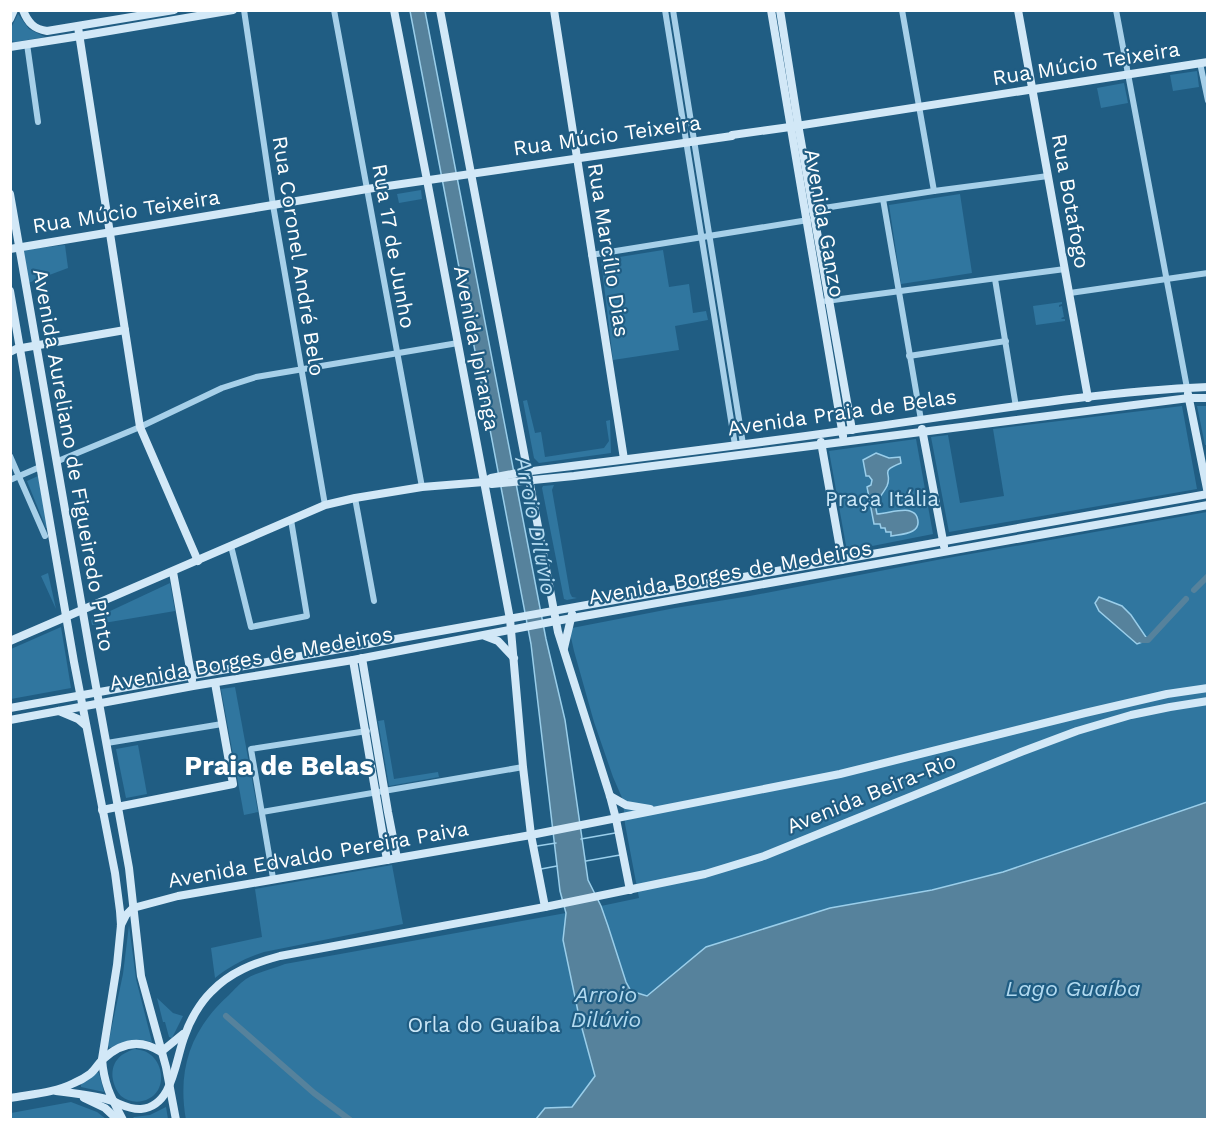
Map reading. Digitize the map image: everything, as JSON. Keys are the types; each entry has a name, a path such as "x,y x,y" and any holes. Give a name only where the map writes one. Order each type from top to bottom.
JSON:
{"main road":[{"path":"10,19 14,10"},
{"path":"23,10 30,24 38,30 47,31 174,10"},
{"path":"10,47 233,10"},
{"name":"Avenida Ipiranga","path":"394,10 431,179 458,343 489,482 516,629 514,658 523,767 531,835 545,907"},
{"name":"Avenida Ipiranga","path":"440,10 468,173 525,456 525,476 552,622 564,649 610,796 630,890"},
{"name":"Rua Marcílio Dias","path":"554,10 624,459"},
{"name":"Avenida Ganzo","path":"771,10 778,26 825,301 840,362 852,430"},
{"name":"Avenida Ganzo","path":"778,26 780,10"},
{"name":"Rua Botafogo","path":"1018,10 1088,398"},
{"path":"78,27 140,427 198,561"},
{"name":"Rua Múcio Teixeira","path":"15,248 468,173 794,126 1204,62"},
{"name":"Avenida Aureliano de Figueiredo Pinto","path":"10,194 15,248 37,345 119,807 129,868 141,976 170,1086"},
{"name":"Avenida Aureliano de Figueiredo Pinto","path":"10,291 85,725 115,873 122,925 102,1059"},
{"name":"Avenida Ganzo","path":"825,301 830,363 844,442"},
{"path":"10,352 20,348 125,330"},
{"path":"830,363 840,362"},
{"name":"Avenida Praia de Belas","path":"525,476 546,469 1016,407 1208,387"},
{"path":"1187,388 1208,494"},
{"name":"Avenida Praia de Belas","path":"10,641 325,505 355,498 422,487 489,482 525,476 585,475 1189,398 1208,398"},
{"path":"921,420 945,552"},
{"path":"819,434 842,560"},
{"path":"525,456 546,469"},
{"name":"Avenida Borges de Medeiros","path":"10,708 1208,494"},
{"name":"Avenida Borges de Medeiros","path":"10,720 1208,505"},
{"path":"173,572 193,686"},
{"path":"51,624 65,606"},
{"path":"564,649 570,619 576,607"},
{"path":"482,635 498,641 514,658"},
{"path":"368,645 357,659 380,792 388,812 397,858"},
{"path":"102,810 233,784 215,683"},
{"name":"Avenida Beira-Rio","path":"531,835 840,774 1085,713 1167,694 1208,688"},
{"name":"Avenida Beira-Rio","path":"545,907 705,874 764,856 1077,731 1170,706 1208,701"},
{"path":"59,711 85,725"},
{"path":"380,792 378,813 387,860"},
{"path":"610,796 626,805 656,811"},
{"path":"378,813 388,812"},
{"path":"516,837 529,816"},
{"name":"Avenida Edvaldo Pereira Paiva","path":"134,908 178,896 273,878 531,835"},
{"path":"56,1091 113,1101 128,1108 147,1108 155,1104 170,1086 186,1031 198,1009 211,992 227,978 259,962 280,956 545,907"},
{"path":"122,925 126,915 134,908"},
{"path":"10,1098 56,1091 74,1083 90,1074 102,1059 124,1045 143,1044 161,1052 186,1031"},
{"path":"102,1059 107,1088 123,1119"},
{"path":"170,1086 176,1119"},
{"path":"75,1094 105,1108 118,1119"}],"street":[{"name":"Rua Coronel André Belo","path":"244,10 273,206 325,505"},
{"name":"Rua 17 de Junho","path":"334,10 422,487"},
{"path":"665,10 710,236 733,380 739,444"},
{"path":"902,10 934,191"},
{"path":"1116,10 1187,388"},
{"path":"666,19 674,14 712,305 739,444"},
{"path":"27,44 38,122"},
{"path":"1204,62 1208,101"},
{"path":"591,255 710,236 883,199 1048,176"},
{"path":"883,199 921,420"},
{"path":"825,301 1065,269"},
{"path":"1070,293 1208,273"},
{"path":"995,279 1016,407"},
{"path":"712,305 720,304"},
{"path":"909,356 1006,340"},
{"path":"58,461 140,427 222,388 256,377 458,343"},
{"path":"725,381 733,380"},
{"path":"10,456 45,536"},
{"path":"10,480 40,467"},
{"path":"355,498 374,601"},
{"path":"231,546 251,627 307,616 291,520"},
{"path":"107,744 222,724"},
{"path":"273,878 251,749 370,730"},
{"path":"262,812 523,767"}],"green space":[{"path":"18,14 29,29 45,37 11,41 10,30"},
{"path":"1197,71 1199,87 1173,91 1170,75"},
{"path":"1124,83 1128,103 1101,108 1097,88"},
{"path":"421,190 422,199 399,203 397,194"},
{"path":"960,194 972,273 901,284 889,205"},
{"path":"65,245 68,268 28,283 22,250"},
{"path":"663,250 669,287 689,284 693,313 706,311 708,320 675,326 679,350 613,360 601,260"},
{"path":"1062,302 1059,307 1062,306 1064,317 1061,318 1065,321 1036,325 1033,306"},
{"path":"527,400 535,433 541,432 545,457 604,448 609,441 606,421 610,420 611,453 539,463 534,458 523,401"},
{"path":"1182,406 1197,489 949,532 931,437 948,435 960,503 1004,496 993,429"},
{"path":"1197,406 1207,406 1207,445 1205,445"},
{"name":"Praça Itália","path":"916,439 933,534 847,551 829,451"},
{"path":"38,476 48,528 46,528 27,481"},
{"path":"554,485 552,490 570,593 572,597 577,598 567,600 564,599 542,488"},
{"path":"1207,512 1207,802 1003,872 706,947 647,996 631,991 601,906 639,898 625,824 623,800 594,722 574,651 570,633 572,628"},
{"path":"48,573 56,609 41,576"},
{"path":"170,583 175,611 92,625 91,620"},
{"path":"61,627 71,688 11,699 11,649"},
{"path":"235,687 258,812 244,815 221,689"},
{"path":"384,720 394,779 438,772 439,777 389,786 378,721"},
{"path":"138,745 147,794 126,798 116,749"},
{"path":"392,865 403,924 264,952 238,963 215,978 211,948 262,937 255,889"},
{"name":"Orla do Guaíba","path":"566,913 563,940 580,1021 595,1076 572,1107 545,1108 536,1120 186,1120 184,1084 186,1067 196,1036 216,1008 246,979 285,964"},
{"path":"129,925 136,979 152,1042 135,1040 109,1048 123,974"},
{"path":"157,998 173,1013 183,1016 172,1038 169,1037 165,1022 163,1022"},
{"path":"135,1049 145,1051 156,1060 161,1075 160,1085 155,1094 146,1100 136,1102 120,1094 114,1084 112,1074 117,1060 125,1053"},
{"path":"97,1072 104,1092 81,1087 81,1084"},
{"path":"71,1102 97,1112 106,1119 11,1119 11,1113"},
{"path":"166,1107 168,1119 132,1119 150,1115"}],"water":[{"name":"Lago Guaíba","path":"410,11 425,11 546,639 565,720 588,880 601,906 631,991 647,996 706,947 830,908 932,890 1003,872 1207,802 1207,1119 536,1119 545,1108 572,1107 595,1076 580,1021 563,940 566,913 560,891 531,644"},
{"path":"876,453 889,458 900,457 901,463 888,471 887,486 875,504 877,514 907,510 917,516 917,527 906,534 891,536 891,532 886,532 880,524 874,524 867,487 871,485 872,480 866,476 863,460"},
{"path":"1099,597 1122,606 1148,640 1137,644 1099,611 1095,603"}],"waterway":[{"path":"1194,590 1208,576"},
{"path":"1142,640 1148,640 1186,599"},
{"path":"581,839 615,833"},
{"path":"537,846 556,843"},
{"path":"586,861 620,855"},
{"path":"541,869 557,866"},
{"path":"226,1016 314,1093 350,1120"}],"district":[{"name":"Praia de Belas","path":"279,766"}],"water label":[{"name":"Arroio Dilúvio","path":"536,526"},
{"name":"Arroio Dilúvio","path":"606,1006"}]}
